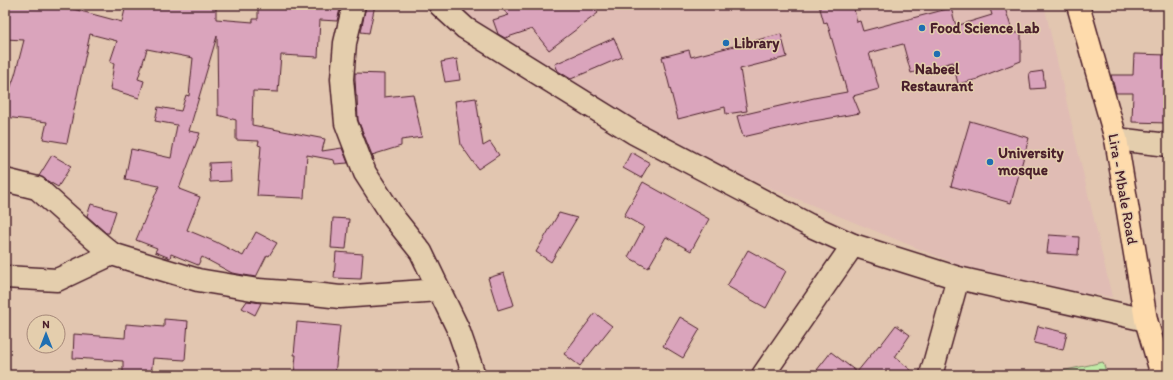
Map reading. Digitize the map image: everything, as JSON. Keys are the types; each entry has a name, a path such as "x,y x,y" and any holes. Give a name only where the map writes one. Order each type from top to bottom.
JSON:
{"main road":[{"name":"Lira - Mbale Road","path":"1078,5 1116,139 1146,320 1162,375"}],"street":[{"path":"354,5 345,43 342,79 346,123 365,173 394,218 421,252 458,329 474,375"},
{"path":"440,5 465,28 634,133 809,225 853,245 958,278 1146,320"},
{"path":"1116,139 1168,145"},
{"path":"5,180 37,188 112,254 198,280 258,290 340,297 439,290"},
{"path":"763,375 853,245"},
{"path":"5,277 57,280 112,254"},
{"path":"931,375 958,278"}],"shaded area":[{"path":"448,5 1044,5 1112,297 1000,282 636,133"}],"green space":[{"path":"1103,362 1107,375 1043,375"}],"building":[{"path":"5,5 74,5 73,9 122,22 126,5 216,5 216,19 253,22 253,19 258,19 258,5 341,5 337,21 320,20 318,57 281,55 278,92 253,91 252,125 325,139 322,151 342,148 348,163 335,164 334,160 307,155 304,198 257,196 261,146 258,145 259,141 236,140 236,120 218,115 217,36 189,131 200,133 179,189 200,197 187,230 216,242 243,256 256,232 277,243 269,256 267,255 256,277 232,273 202,257 198,265 171,254 170,258 155,252 157,248 136,240 159,186 125,179 131,149 171,158 177,125 155,121 158,107 181,111 186,95 189,96 193,58 147,49 138,79 144,81 139,98 110,89 114,64 110,62 117,41 90,34 67,143 43,139 47,122 5,117 5,103 15,75 24,40 5,39"},
{"path":"366,5 375,5 369,33 361,32"},
{"path":"497,5 592,5 598,13 549,50 532,29 505,38 498,34 493,20 509,15"},
{"path":"819,5 853,5 857,22 860,21 863,31 951,8 956,26 992,15 989,5 1004,5 1013,33 1021,33 1021,61 978,79 958,84 953,62 911,73 903,44 869,53 879,89 853,96 860,113 808,122 743,137 737,116 847,92 827,22 824,23"},
{"path":"781,34 787,57 740,69 747,111 726,114 725,107 678,119 662,57 689,50 691,57"},
{"path":"614,38 622,57 571,79 558,71 555,64"},
{"path":"1134,54 1168,55 1168,123 1132,122 1133,93 1116,93 1111,75 1133,75"},
{"path":"457,59 460,80 445,82 441,62"},
{"path":"1043,71 1045,88 1031,89 1029,73"},
{"path":"355,73 384,74 384,97 413,94 422,137 401,140 401,146 372,155 358,120"},
{"path":"476,98 483,146 490,142 499,155 478,169 461,145 455,101"},
{"name":"University mosque","path":"970,121 1029,138 1011,203 951,186"},
{"path":"631,152 650,163 641,178 623,168"},
{"path":"52,155 71,166 58,187 39,176"},
{"path":"230,162 231,181 210,182 209,163"},
{"path":"643,182 709,219 691,251 666,237 648,268 628,257 644,227 624,216"},
{"path":"91,204 116,211 109,233 106,233 87,216"},
{"path":"559,213 577,218 551,262 536,252"},
{"path":"333,218 349,219 346,249 331,248"},
{"path":"1049,235 1079,237 1078,255 1047,253"},
{"path":"748,250 786,271 766,308 727,286"},
{"path":"336,252 363,254 361,279 334,278"},
{"path":"504,273 514,305 498,310 488,278"},
{"path":"247,301 261,303 255,315 242,308"},
{"path":"595,313 612,326 580,366 564,354"},
{"path":"680,317 700,329 683,358 663,346"},
{"path":"164,319 188,321 185,360 153,358 151,375 123,375 123,361 73,358 74,334 125,338 126,324 164,327"},
{"path":"297,322 340,326 335,375 294,375"},
{"path":"896,325 910,335 895,357 917,375 813,375 831,352 857,372"},
{"path":"1038,326 1067,333 1063,350 1034,343"}],"place":[{"name":"Food Science Lab","path":"922,28"},
{"name":"Library","path":"726,43"},
{"name":"Nabeel Restaurant","path":"937,54"},
{"name":"University mosque","path":"990,162"}]}
